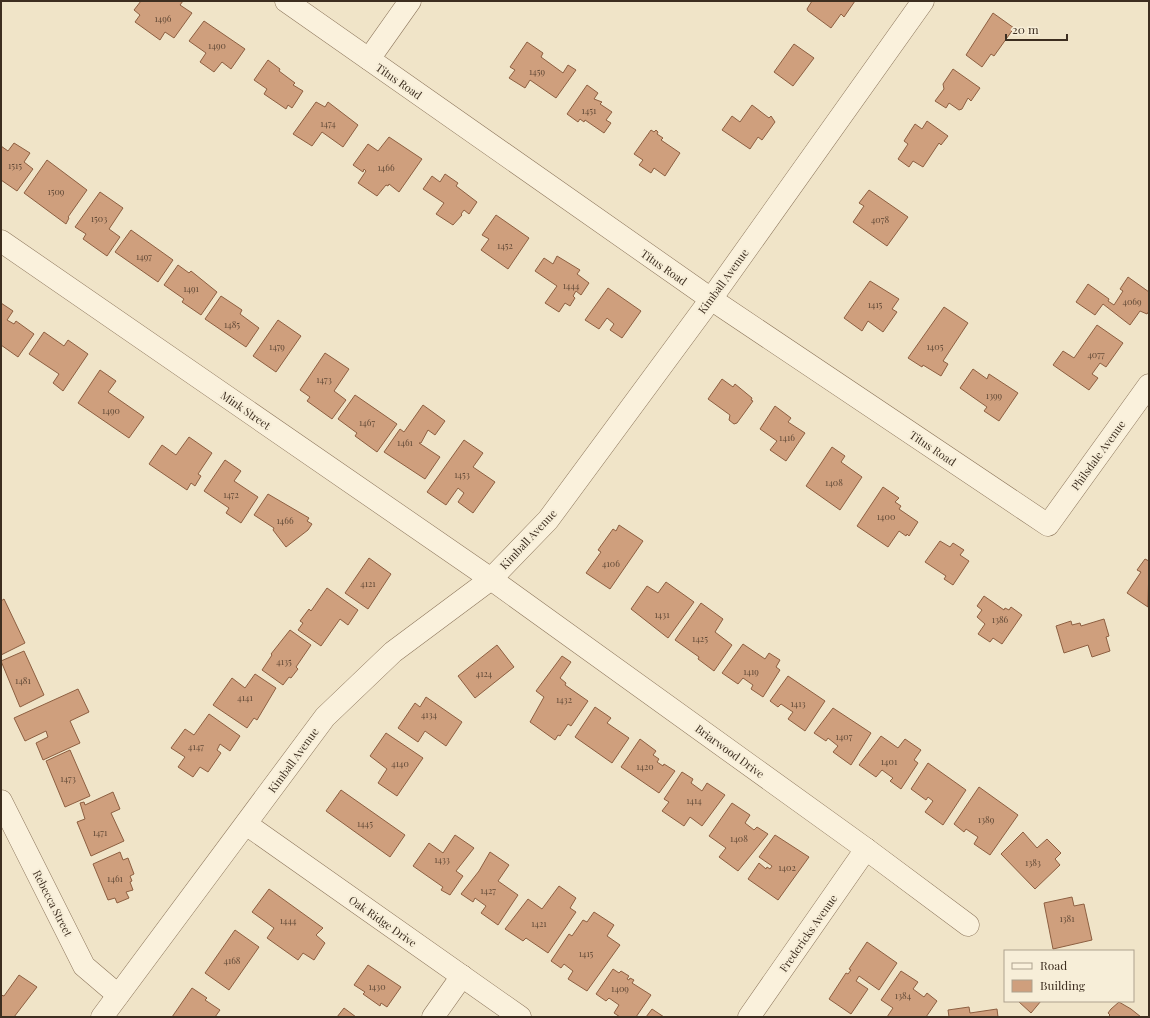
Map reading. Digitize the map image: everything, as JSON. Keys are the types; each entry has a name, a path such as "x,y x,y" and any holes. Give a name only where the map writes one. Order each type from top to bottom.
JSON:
{"street":[{"name":"Titus Road","path":"286,1 710,299 1048,525"},
{"path":"369,59 410,1"},
{"name":"Kimball Avenue","path":"102,1017 325,717 393,652 491,578 548,520 710,299 922,1"},
{"name":"Mink Street","path":"1,241 491,578"},
{"name":"Philsdale Avenue","path":"1048,525 1149,385"},
{"name":"Briarwood Drive","path":"491,578 866,849 968,925"},
{"name":"Rebecca Street","path":"1,802 84,966 118,995"},
{"name":"Oak Ridge Drive","path":"246,824 520,1017"},
{"name":"Fredericks Avenue","path":"749,1017 866,849"},
{"path":"433,1017 462,976"}],"building":[{"path":"141,1 183,1 180,5 192,13 174,38 165,32 160,40 135,22 140,15 134,10"},
{"path":"812,1 855,1 844,17 841,14 831,28 808,11 807,9"},
{"path":"993,13 1014,28 994,56 991,54 982,67 966,55"},
{"path":"204,21 245,49 231,69 222,62 214,72 200,62 206,53 189,41"},
{"path":"527,42 543,53 541,57 563,73 568,65 576,70 556,98 530,80 525,88 509,78 515,70 510,67"},
{"path":"794,44 814,58 793,86 774,72"},
{"path":"268,60 280,69 279,71 295,83 293,85 303,91 292,108 288,105 286,109 264,94 267,89 254,80"},
{"path":"953,69 980,88 971,101 968,98 962,109 959,110 949,103 946,108 935,101 944,89 943,84"},
{"path":"587,85 598,93 594,99 602,102 600,104 612,112 606,120 611,123 604,133 585,120 584,122 580,119 578,122 567,114"},
{"path":"316,102 325,107 328,102 358,125 343,147 322,132 312,146 293,134"},
{"path":"752,105 769,118 771,116 775,122 762,140 758,137 750,149 722,130 732,116 740,122"},
{"path":"927,121 948,136 941,145 939,143 923,167 913,161 909,167 898,159 908,144 904,141 915,124 922,129"},
{"path":"651,130 654,132 656,130 658,132 657,134 663,138 661,140 680,153 665,176 654,168 651,173 639,165 643,160 634,154"},
{"path":"389,137 422,159 399,192 389,184 388,186 386,185 377,196 358,183 366,171 364,169 363,172 353,165 368,144 378,151"},
{"path":"14,143 30,153 24,162 33,169 17,191 1,180 1,146 8,151"},
{"path":"47,160 87,190 68,217 69,218 66,224 24,193"},
{"path":"445,174 458,183 456,186 477,202 469,214 464,210 461,214 462,215 453,225 436,214 444,203 423,189 432,176 440,182"},
{"path":"869,190 908,217 887,246 853,222 864,206 859,203"},
{"path":"100,192 123,208 109,229 120,237 107,256 83,239 86,234 75,227"},
{"path":"496,215 529,238 508,269 481,250 489,239 482,235"},
{"path":"131,230 173,260 158,282 115,252"},
{"path":"557,256 580,270 577,274 589,283 581,295 576,291 573,296 575,298 570,306 565,303 559,312 545,303 557,286 535,271 544,258 553,264"},
{"path":"178,265 189,273 191,271 217,292 201,315 182,302 184,299 164,285"},
{"path":"1128,277 1149,292 1149,311 1147,314 1140,311 1130,325 1103,304 1095,315 1076,302 1088,284 1109,299 1108,301 1114,305 1123,291 1120,289"},
{"path":"870,281 899,299 892,309 897,312 883,332 868,321 862,331 844,318"},
{"path":"608,288 641,311 622,338 610,330 614,324 607,318 599,329 585,320"},
{"path":"221,296 242,310 240,314 259,328 246,347 205,319"},
{"path":"1,303 13,311 7,320 14,324 16,321 34,334 18,357 1,345"},
{"path":"944,307 968,323 943,361 948,364 941,376 908,358"},
{"path":"278,320 301,336 276,372 253,356"},
{"path":"1097,325 1123,343 1106,367 1100,363 1092,374 1098,378 1089,390 1053,365 1063,351 1074,358"},
{"path":"44,332 64,346 68,340 88,354 63,391 53,383 59,374 29,354"},
{"path":"325,353 349,369 334,391 346,400 332,419 307,401 310,397 300,390"},
{"path":"973,369 987,379 989,374 1018,393 999,421 984,411 987,407 960,388"},
{"path":"100,370 116,381 108,392 144,417 129,438 78,403"},
{"path":"722,379 733,387 735,384 752,398 751,400 753,401 737,423 734,424 729,420 730,415 708,399"},
{"path":"355,395 397,424 377,452 355,436 357,433 338,419"},
{"path":"423,405 445,421 435,435 428,430 421,443 419,443 440,457 425,479 384,452 400,429 404,432"},
{"path":"775,406 791,418 788,422 805,433 786,461 770,450 777,441 760,429"},
{"path":"189,437 212,453 198,474 201,476 195,486 191,483 187,490 149,464 162,445 176,455"},
{"path":"464,440 483,453 473,467 495,482 473,513 458,502 464,493 458,488 446,505 427,492"},
{"path":"832,447 845,456 841,462 862,477 840,510 806,486"},
{"path":"225,460 241,471 234,481 258,497 241,523 226,513 229,508 204,491"},
{"path":"883,487 899,498 895,502 901,506 899,509 918,522 909,536 907,534 906,536 899,531 888,547 857,526"},
{"path":"268,494 309,518 307,521 312,524 308,530 286,547 273,530 274,528 254,515"},
{"path":"619,525 643,541 610,589 586,573 601,552 598,550 613,529 616,531"},
{"path":"940,541 950,547 953,543 964,550 960,555 969,561 953,585 944,579 946,576 925,562"},
{"path":"369,558 391,574 368,609 345,593"},
{"path":"1145,559 1149,561 1148,607 1127,593 1141,572 1137,570"},
{"path":"666,582 694,602 668,638 631,609 647,586 658,593"},
{"path":"327,588 358,610 348,625 340,619 321,646 298,630 303,623 300,621 309,609 311,611"},
{"path":"984,596 1004,610 1005,608 1009,610 1011,607 1022,615 1002,644 993,638 990,642 978,634 985,624 977,617 982,610 977,606"},
{"path":"4,599 25,643 1,655 1,601"},
{"path":"701,603 723,619 715,632 732,645 714,671 698,659 699,657 675,640"},
{"path":"1104,619 1109,636 1106,637 1110,651 1092,657 1088,645 1064,653 1056,626 1071,621 1072,625 1080,623 1081,626"},
{"path":"290,630 311,645 296,667 298,669 283,685 262,670 272,655 271,654"},
{"path":"743,644 765,659 769,653 780,660 776,667 780,670 763,697 751,689 753,685 743,678 738,684 722,673"},
{"path":"497,645 514,667 475,698 458,676"},
{"path":"24,651 44,695 20,707 1,661"},
{"path":"562,656 571,662 560,678 566,683 565,685 588,701 571,726 568,724 560,736 558,735 555,740 530,722 544,697 536,691"},
{"path":"255,674 276,688 257,720 254,718 247,728 213,705 232,678 245,688"},
{"path":"788,676 825,701 805,731 788,719 793,712 781,704 778,707 770,701"},
{"path":"78,689 89,712 70,721 80,743 43,760 36,743 48,737 46,731 25,741 14,718"},
{"path":"426,697 462,722 446,746 425,731 418,742 398,728 415,703 420,707"},
{"path":"595,707 611,718 607,723 629,738 612,763 575,737"},
{"path":"833,708 871,733 851,765 833,752 838,746 828,738 826,741 814,733"},
{"path":"209,714 240,736 230,751 220,744 217,750 221,753 208,772 200,767 193,777 178,767 185,757 171,748 185,729 194,735"},
{"path":"386,733 423,758 397,796 378,783 387,769 370,756"},
{"path":"881,736 898,748 905,739 921,750 914,760 918,763 901,789 890,781 893,778 882,770 876,777 859,765"},
{"path":"640,739 656,751 653,755 659,759 657,762 663,766 664,764 675,771 659,793 621,767"},
{"path":"70,750 90,796 65,807 46,761"},
{"path":"928,763 966,790 943,825 925,812 933,801 928,797 926,800 911,789"},
{"path":"682,772 693,779 691,783 702,791 707,783 725,795 702,826 690,817 684,826 662,811 669,802 664,799"},
{"path":"979,787 1018,815 990,855 974,844 978,837 966,829 964,832 954,824"},
{"path":"341,790 405,835 390,857 326,811"},
{"path":"113,792 120,809 111,813 124,841 91,856 77,822 85,819 80,803 84,802 85,805"},
{"path":"732,803 750,815 745,823 754,830 757,827 768,834 738,871 719,857 726,848 709,836"},
{"path":"1023,832 1037,848 1047,839 1061,853 1055,859 1060,865 1035,889 1001,854"},
{"path":"455,835 474,848 456,871 463,876 450,895 441,890 443,887 413,866 429,843 443,853"},
{"path":"775,835 809,857 778,900 748,879 759,863 766,869 767,867 770,869 772,866 759,857"},
{"path":"120,852 123,860 128,858 134,874 130,876 132,881 130,882 133,890 126,892 129,898 117,903 115,898 108,900 93,864"},
{"path":"490,852 509,865 498,881 518,895 498,925 481,913 486,906 475,898 473,902 461,894 479,871"},
{"path":"559,886 576,898 570,908 576,912 548,953 526,938 523,941 505,929 528,899 542,909"},
{"path":"269,889 323,928 316,935 325,943 314,960 303,953 298,960 267,938 274,928 252,912"},
{"path":"1072,897 1074,906 1084,904 1092,940 1053,949 1044,903"},
{"path":"594,912 614,925 607,936 620,945 587,991 568,979 573,971 564,964 561,968 551,961 569,934 572,936 583,920 587,922"},
{"path":"235,930 259,947 229,990 205,973"},
{"path":"867,942 897,963 879,990 859,976 856,981 868,989 851,1014 829,999 846,973 848,974 851,970 849,969"},
{"path":"368,965 401,987 387,1007 381,1003 380,1006 363,994 365,992 354,985"},
{"path":"613,969 619,973 621,971 629,976 627,979 629,980 630,978 634,980 632,983 651,995 636,1017 620,1017 614,1013 619,1005 609,998 606,1001 596,994"},
{"path":"901,971 918,982 913,989 924,997 927,993 937,1001 926,1017 887,1017 893,1008 881,1000"},
{"path":"19,975 37,987 14,1017 1,1017 1,995 4,996"},
{"path":"192,988 207,998 205,1000 220,1010 215,1017 172,1017"},
{"path":"1019,1002 1040,1002 1031,1013"},
{"path":"1119,1002 1141,1017 1108,1017 1110,1015 1108,1013"},
{"path":"969,1007 970,1013 997,1009 998,1017 949,1017 948,1010"},
{"path":"344,1008 356,1017 337,1017"},
{"path":"652,1009 664,1017 646,1017"}]}
